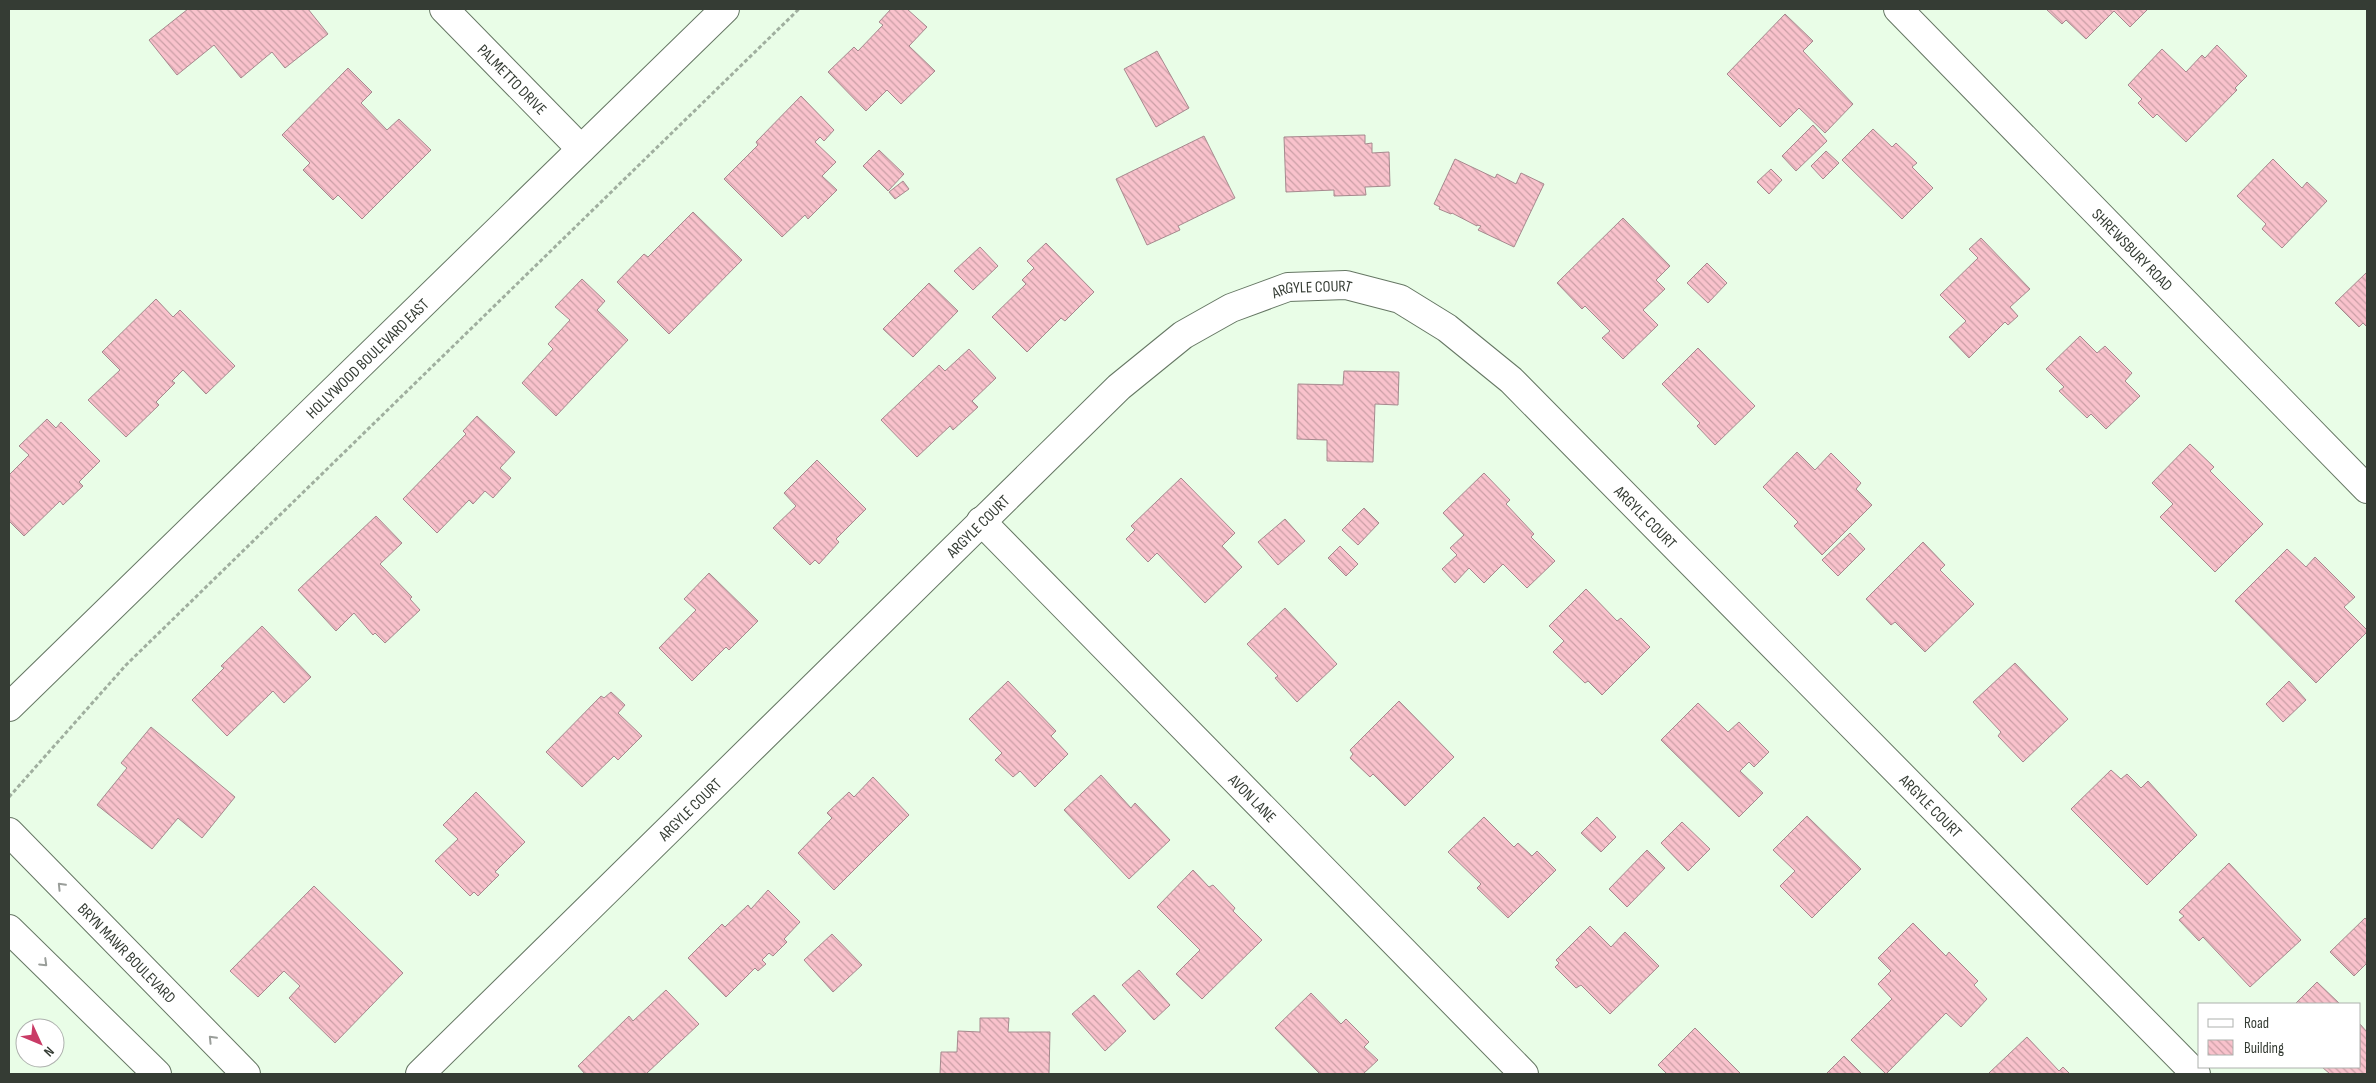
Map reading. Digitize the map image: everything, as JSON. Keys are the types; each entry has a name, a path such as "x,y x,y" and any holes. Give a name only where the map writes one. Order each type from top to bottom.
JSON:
{"street":[{"name":"PALMETTO DRIVE","path":"444,9 580,149"},
{"name":"HOLLYWOOD BOULEVARD EAST","path":"9,707 725,9"},
{"name":"SHREWSBURY ROAD","path":"1898,9 2367,489"},
{"name":"ARGYLE COURT","path":"420,1074 1119,386 1183,335 1231,308 1288,287 1346,285 1400,298 1447,328 1512,380 2196,1074"},
{"name":"AVON LANE","path":"981,521 1524,1074"},
{"name":"BRYN MAWR BOULEVARD","path":"9,832 246,1074"},
{"path":"9,929 157,1074"}],"path":[{"path":"9,797 126,665 799,9"}],"building":[{"path":"188,9 308,9 328,34 285,68 272,52 241,78 214,45 177,75 149,40"},
{"path":"891,9 907,9 927,27 909,46 935,71 901,104 887,90 866,111 828,72 854,47 858,51 883,25 879,22"},
{"path":"2046,9 2148,9 2130,27 2114,11 2086,39 2066,20 2062,24"},
{"path":"1785,14 1813,41 1803,51 1853,104 1825,133 1799,108 1780,127 1727,74"},
{"path":"2217,45 2247,76 2235,88 2237,90 2186,142 2157,114 2153,118 2138,103 2142,99 2128,85 2162,49 2186,72 2202,55 2205,58"},
{"path":"1157,51 1189,108 1156,127 1124,69"},
{"path":"348,68 372,92 361,103 387,130 399,119 431,150 362,219 338,195 333,200 303,170 310,163 282,135"},
{"path":"801,96 834,130 824,141 820,137 815,142 836,162 822,176 837,190 808,219 805,215 782,237 724,179 758,145 756,142"},
{"path":"1813,125 1827,141 1796,171 1782,156"},
{"path":"1873,129 1892,147 1896,143 1917,163 1912,167 1933,188 1902,219 1842,160"},
{"path":"1365,135 1365,144 1372,143 1372,153 1389,152 1390,186 1365,187 1366,195 1334,196 1334,190 1286,192 1284,137"},
{"path":"1204,136 1235,198 1178,226 1180,230 1147,245 1116,179"},
{"path":"879,150 904,174 888,191 863,166"},
{"path":"1826,151 1839,163 1823,179 1811,166"},
{"path":"1455,159 1495,178 1497,174 1516,184 1521,173 1544,184 1514,247 1478,230 1481,226 1477,226 1452,213 1439,209 1440,207 1434,204"},
{"path":"2273,159 2302,188 2307,182 2327,201 2282,248 2262,229 2266,224 2237,196"},
{"path":"1771,169 1782,180 1769,194 1757,182"},
{"path":"903,181 909,189 895,199 889,192"},
{"path":"693,212 742,260 669,334 617,282 644,254 648,257"},
{"path":"1623,218 1670,266 1656,280 1665,289 1643,310 1658,325 1623,359 1602,338 1610,331 1585,306 1582,309 1557,283"},
{"path":"1981,238 2030,289 2010,307 2018,316 2008,325 2005,322 1969,358 1949,337 1966,321 1940,295 1978,258 1969,249"},
{"path":"1046,243 1094,292 1065,321 1061,318 1027,352 992,317 1026,284 1022,280 1034,268 1027,261"},
{"path":"980,247 998,266 973,290 954,271"},
{"path":"1707,263 1727,283 1708,303 1687,283"},
{"path":"2367,272 2367,327 2363,323 2359,327 2335,303"},
{"path":"582,279 605,301 597,310 628,340 556,416 522,383 553,349 548,344 570,320 555,307"},
{"path":"929,283 958,311 913,357 883,329"},
{"path":"156,299 173,317 180,310 235,366 206,394 183,370 172,381 175,383 156,402 159,405 126,437 88,400 120,370 102,352"},
{"path":"2080,336 2097,353 2105,346 2132,373 2125,381 2140,396 2106,429 2091,414 2087,418 2059,391 2064,387 2046,369"},
{"path":"1698,348 1755,406 1715,445 1697,426 1700,423 1662,384"},
{"path":"969,349 996,378 972,401 978,407 953,430 950,426 917,457 881,420 939,365 945,371"},
{"path":"1344,371 1399,372 1398,405 1375,404 1373,462 1327,461 1327,440 1297,439 1298,384 1343,385"},
{"path":"477,416 515,452 500,468 511,478 493,498 485,491 473,504 469,500 437,533 403,499 466,434 463,431"},
{"path":"47,419 56,428 61,422 100,461 79,482 83,486 63,505 60,501 24,536 9,521 9,475 29,455 19,446"},
{"path":"2190,444 2214,467 2210,471 2263,524 2215,572 2160,517 2173,504 2152,483"},
{"path":"1797,452 1815,470 1831,453 1861,483 1856,489 1872,505 1822,555 1794,526 1798,522 1763,487"},
{"path":"817,460 866,509 836,539 839,542 819,564 815,560 810,565 773,528 796,506 784,493"},
{"path":"1484,473 1510,500 1506,504 1534,534 1531,537 1555,561 1527,588 1503,564 1484,583 1469,568 1455,583 1442,569 1457,555 1450,548 1464,535 1443,513"},
{"path":"1181,478 1235,533 1222,546 1242,567 1205,603 1157,553 1148,562 1126,539 1135,530 1131,526"},
{"path":"1364,508 1379,523 1358,545 1342,530"},
{"path":"376,516 402,543 380,564 412,597 410,599 420,610 385,643 375,633 373,635 354,613 336,631 298,590"},
{"path":"1285,519 1305,541 1278,565 1258,542"},
{"path":"1850,533 1865,549 1838,576 1822,560"},
{"path":"1923,542 1945,565 1940,570 1974,604 1925,652 1895,622 1891,625 1866,599"},
{"path":"1340,546 1358,564 1346,576 1328,558"},
{"path":"2287,549 2306,567 2315,557 2355,597 2344,607 2367,630 2316,683 2235,601"},
{"path":"709,573 758,621 729,650 726,647 692,681 659,648 696,610 684,599"},
{"path":"1586,589 1617,621 1621,618 1650,647 1602,695 1588,681 1585,683 1553,652 1564,641 1549,626"},
{"path":"1285,608 1337,664 1297,702 1275,678 1278,676 1247,644"},
{"path":"262,626 311,677 284,703 273,691 227,736 192,700 224,668 221,666"},
{"path":"2015,663 2068,719 2023,762 1998,736 2001,732 1973,702"},
{"path":"1008,681 1056,731 1051,736 1068,754 1035,787 1020,771 1013,777 995,760 1002,753 969,719"},
{"path":"2289,681 2306,700 2283,722 2266,704"},
{"path":"611,692 625,705 618,713 642,736 618,760 614,756 582,787 546,752 601,696 604,698"},
{"path":"1399,701 1454,757 1405,806 1373,774 1370,777 1350,758 1353,754 1350,750"},
{"path":"1698,703 1728,732 1739,722 1769,752 1754,767 1749,762 1740,771 1763,793 1739,817 1661,740"},
{"path":"151,727 235,797 202,838 178,818 152,849 97,805 127,768 121,763"},
{"path":"2111,770 2121,779 2127,774 2141,788 2148,781 2197,835 2147,885 2071,809"},
{"path":"1101,775 1131,808 1135,803 1170,840 1129,879 1064,810"},
{"path":"873,777 909,815 834,890 798,853 832,818 827,813 849,792 854,797"},
{"path":"476,792 525,842 495,872 499,875 478,896 474,892 470,896 435,861 458,839 443,825"},
{"path":"1807,816 1861,869 1812,918 1780,886 1795,871 1773,850"},
{"path":"1484,817 1514,847 1518,843 1532,856 1537,851 1556,870 1508,918 1477,888 1481,884 1448,852"},
{"path":"1597,817 1616,837 1601,852 1581,833"},
{"path":"1682,822 1710,849 1688,871 1661,843"},
{"path":"1647,850 1665,868 1627,907 1609,889"},
{"path":"2229,863 2301,940 2250,987 2203,937 2199,941 2179,920 2184,916 2179,912"},
{"path":"1193,870 1209,887 1213,885 1235,908 1233,911 1262,940 1202,999 1176,974 1200,950 1157,907"},
{"path":"314,886 403,973 335,1043 289,998 300,986 284,971 258,997 230,971"},
{"path":"768,890 800,922 784,939 787,942 773,956 769,953 762,960 766,964 758,971 755,968 726,997 688,958 722,924 725,927 748,905 751,909"},
{"path":"2365,918 2367,920 2367,963 2354,976 2330,952"},
{"path":"1913,923 1946,956 1949,952 1978,981 1974,985 1987,999 1961,1027 1946,1013 1886,1074 1851,1040 1892,999 1878,984 1891,971 1878,958"},
{"path":"1590,926 1611,947 1625,932 1659,966 1610,1014 1581,985 1576,988 1555,967 1559,963 1556,960"},
{"path":"832,934 862,965 833,992 804,960"},
{"path":"1139,970 1170,1005 1154,1020 1122,985"},
{"path":"2317,982 2339,1003 2296,1003"},
{"path":"666,990 699,1024 646,1074 585,1074 578,1066 629,1016 633,1021"},
{"path":"1311,993 1341,1024 1346,1019 1369,1042 1364,1047 1378,1060 1363,1074 1320,1074 1275,1028"},
{"path":"1094,995 1126,1031 1105,1051 1072,1014"},
{"path":"980,1018 1009,1018 1008,1032 1050,1032 1049,1074 940,1074 941,1052 957,1052 958,1031 980,1032"},
{"path":"2361,1025 2367,1032 2367,1074 2330,1074 2323,1068 2361,1068"},
{"path":"1695,1028 1741,1074 1667,1074 1658,1065"},
{"path":"2027,1037 2059,1071 2063,1067 2070,1074 1989,1073"},
{"path":"1844,1056 1862,1074 1826,1074"}]}
